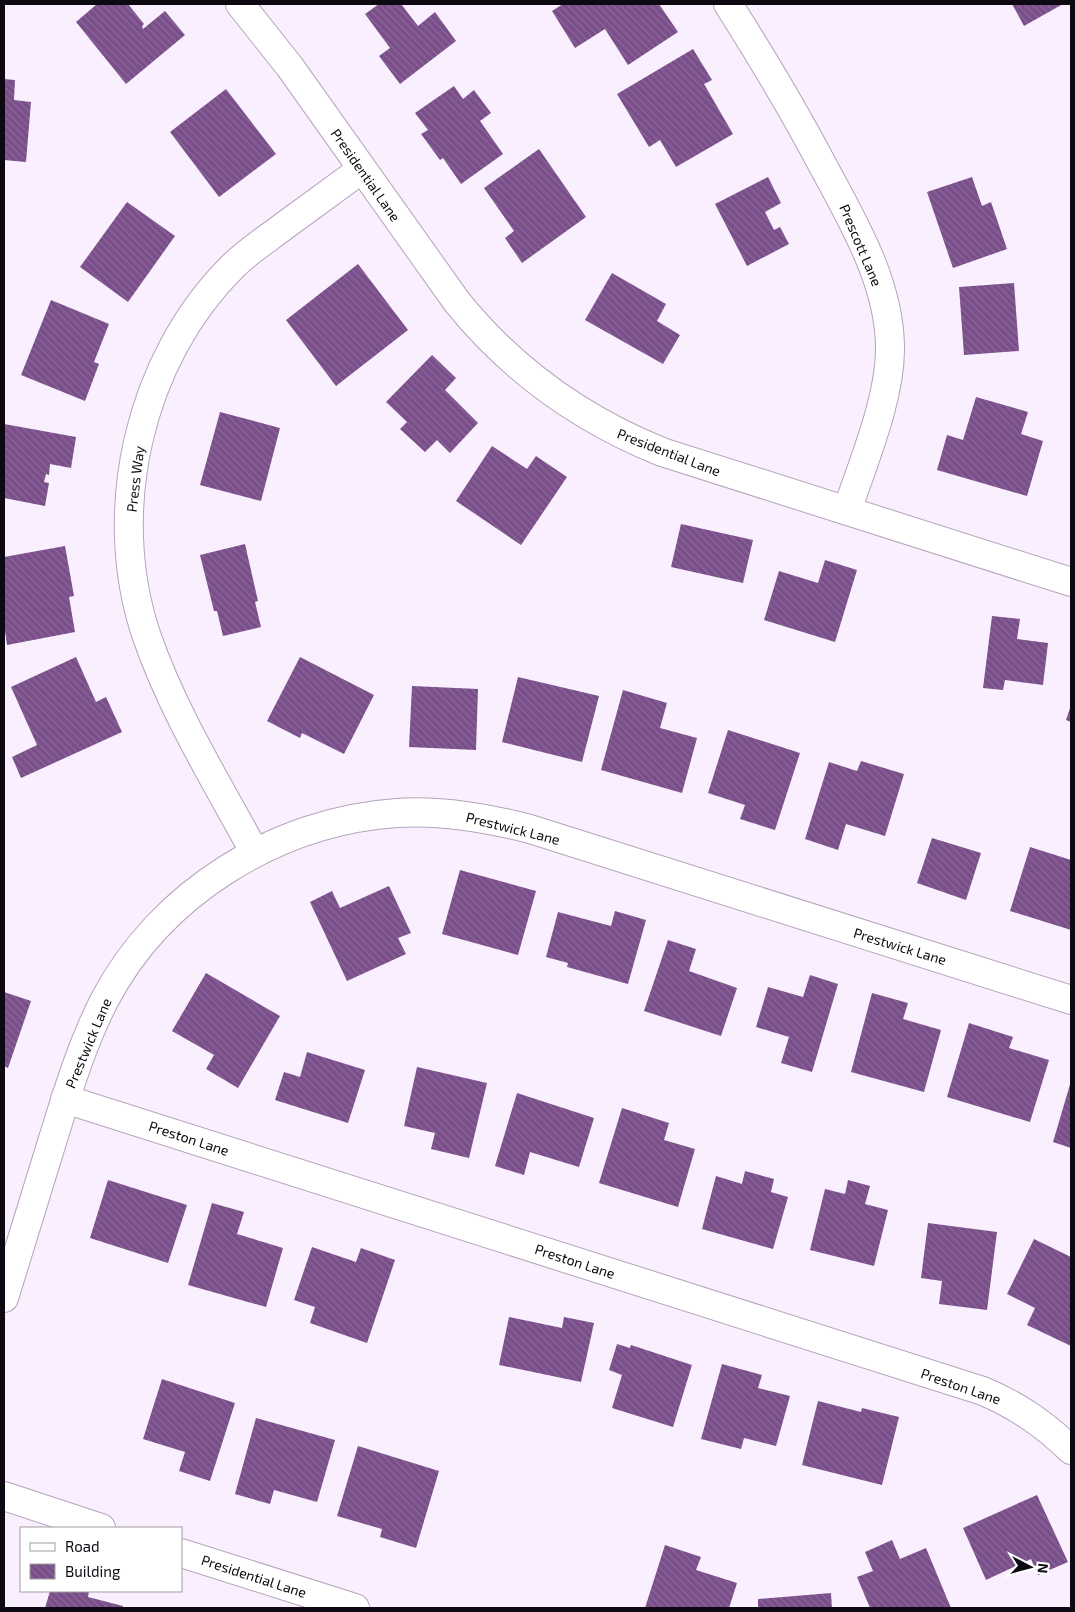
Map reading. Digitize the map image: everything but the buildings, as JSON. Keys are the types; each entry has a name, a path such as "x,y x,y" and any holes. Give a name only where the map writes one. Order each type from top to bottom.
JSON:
{"street":[{"name":"Presidential Lane","path":"240,4 290,67 457,302 478,328 534,379 568,404 617,432 662,452 1071,582"},
{"name":"Prescott Lane","path":"728,4 796,116 843,203 872,264 882,294 888,324 890,348 888,372 876,423 848,510"},
{"name":"Press Way","path":"255,853 176,705 147,636 138,606 129,536 130,500 134,466 150,400 162,372 192,316 234,265 362,168"},
{"name":"Prestwick Lane","path":"4,1298 65,1098 82,1050 106,998 134,954 151,933 190,896 255,853 279,841 306,831 362,817 397,813 451,813 478,817 530,829 1071,1000"},
{"name":"Preston Lane","path":"65,1098 983,1391 1021,1409 1043,1425 1071,1450"},
{"path":"4,1496 99,1527"},
{"name":"Presidential Lane","path":"182,1554 355,1608"}]}
